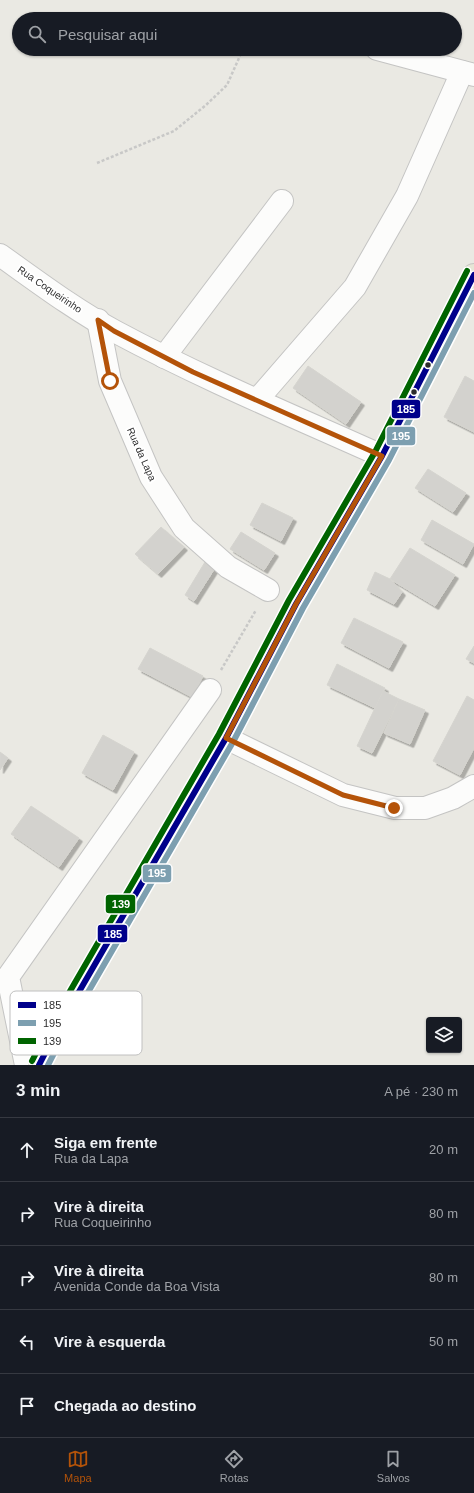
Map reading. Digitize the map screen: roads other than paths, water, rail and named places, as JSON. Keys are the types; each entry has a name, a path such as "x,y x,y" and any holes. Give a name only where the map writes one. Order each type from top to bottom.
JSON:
{"main road":[{"path":"81,991 226,738 296,604 382,456 474,275"},
{"path":"38,1065 44,1055"}],"street":[{"path":"257,400 355,287 407,196 468,73 403,56"},
{"path":"164,357 282,201"},
{"name":"Rua Coqueirinho","path":"0,255 60,297 114,331 193,372 382,456"},
{"name":"Rua da Lapa","path":"98,320 110,381 151,477 184,528 228,567 268,590"},
{"path":"11,991 8,977 210,690"},
{"path":"226,738 343,795 394,808 425,808 453,798 474,786"},
{"path":"24,1055 26,1065"}]}
